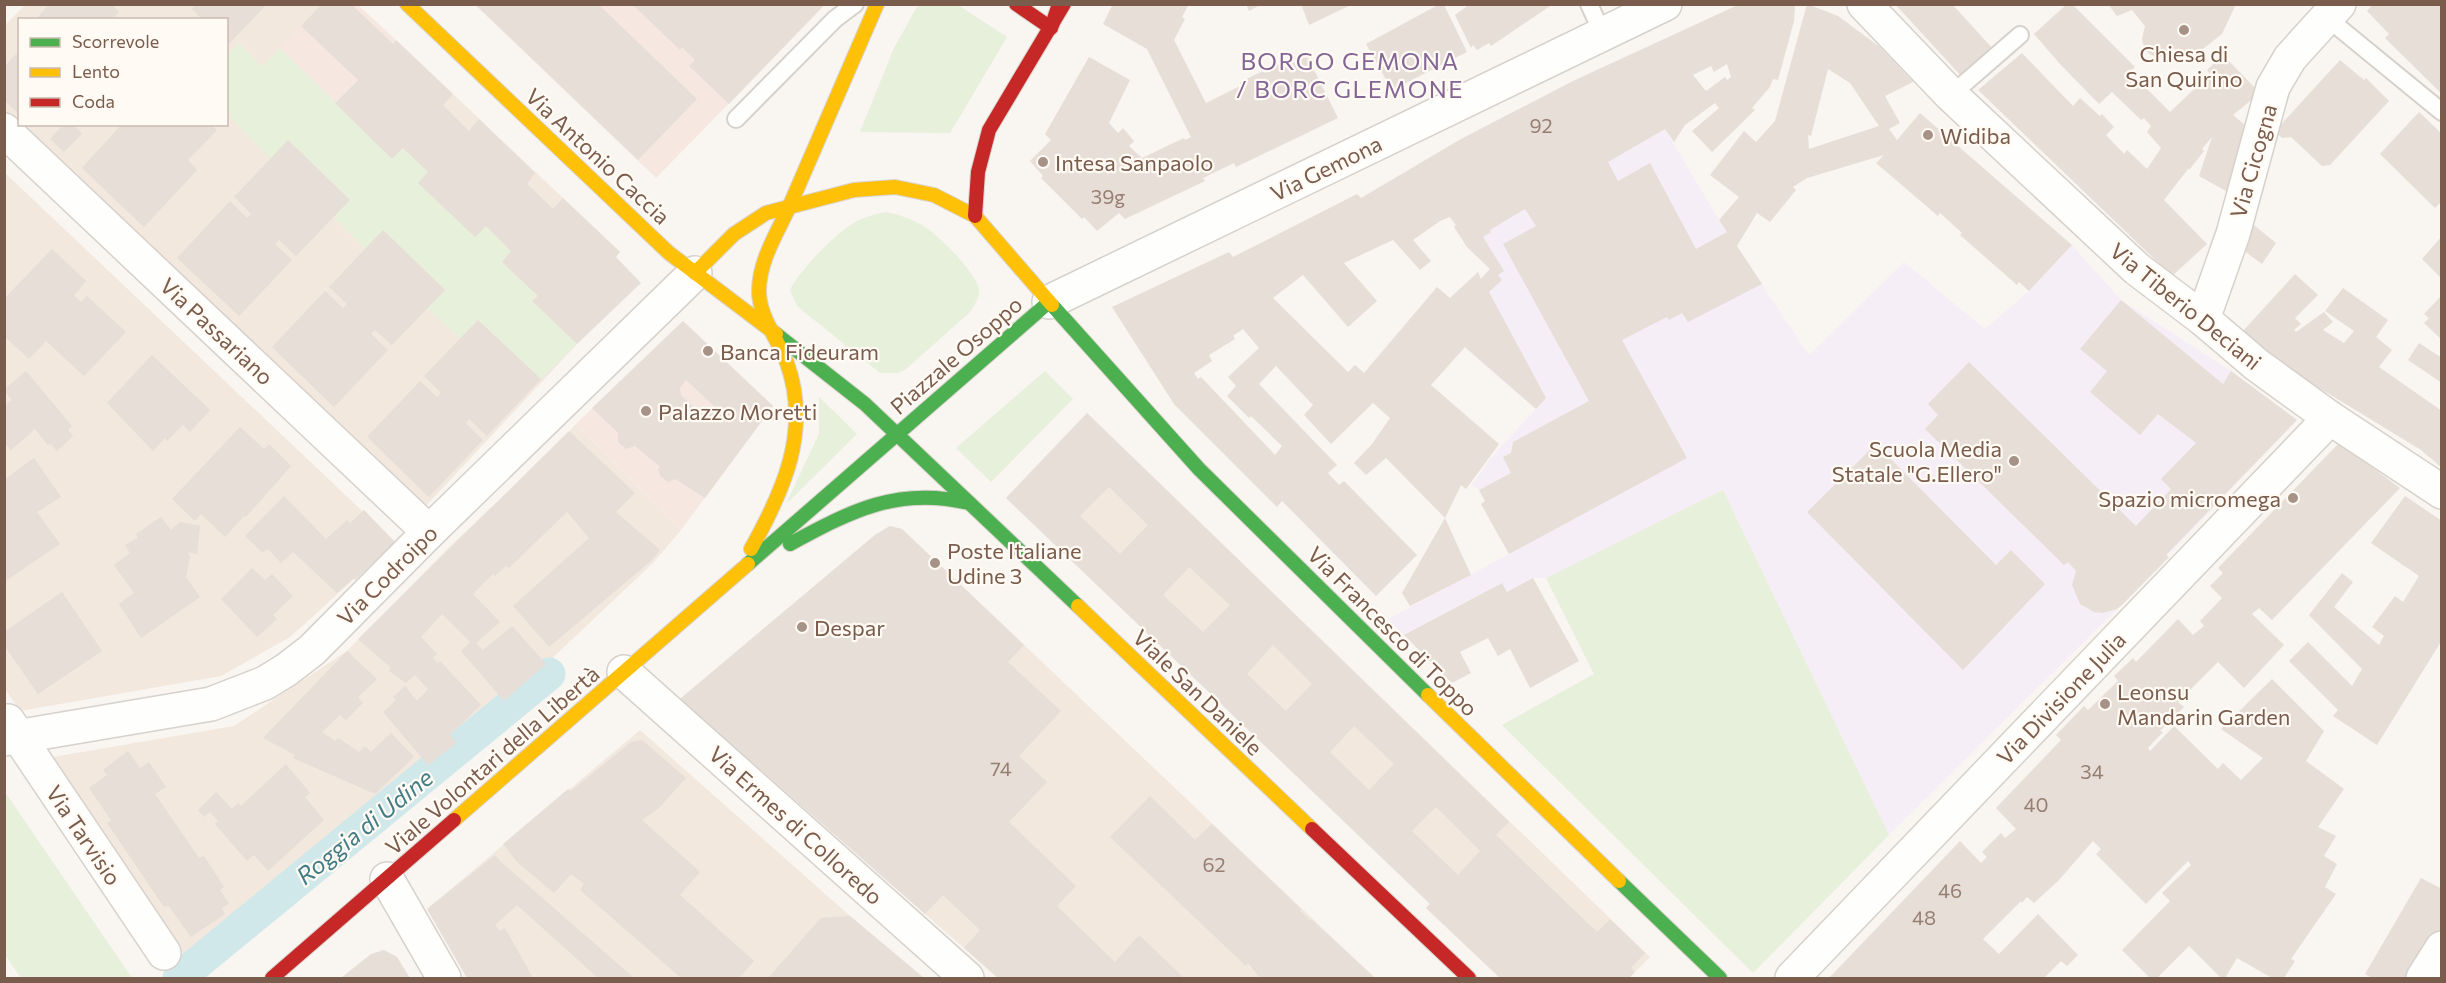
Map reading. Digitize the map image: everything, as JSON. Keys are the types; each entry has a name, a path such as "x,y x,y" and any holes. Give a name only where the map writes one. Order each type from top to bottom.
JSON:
{"main road":[{"name":"Via Antonio Caccia","path":"407,4 669,253 770,328"},
{"path":"738,571 776,507 788,478 798,423 796,391 787,362 762,308 759,291 761,276 877,4"},
{"path":"1016,4 1051,28"},
{"path":"1051,28 1059,4"},
{"path":"975,216 975,183 981,149 989,130 1064,4"},
{"name":"Piazzale Osoppo","path":"695,273 747,224 762,215 790,205 866,188 910,188 932,192 953,201 975,216 1049,302 738,571"},
{"name":"Via Francesco di Toppo","path":"1049,302 1199,469 1501,767 1720,978"},
{"name":"Piazzale Osoppo","path":"770,328 857,397 897,435"},
{"name":"Viale San Daniele","path":"897,435 1469,978"},
{"path":"738,571 841,518 895,498 911,495 950,497 969,503"},
{"name":"Viale Volontari della Libertà","path":"272,978 738,571"}],"street":[{"name":"Via Gemona","path":"1049,302 1665,4"},
{"name":"Via Tiberio Deciani","path":"1864,4 1951,95 2137,269 2203,319 2257,365 2330,418 2442,492"},
{"name":"Via Cicogna","path":"2203,319 2233,234 2273,87 2290,58 2332,11"},
{"name":"Via Passariano","path":"4,130 429,532"},
{"name":"Via Codroipo","path":"9,731 211,704 265,683 312,650 429,532 695,273"},
{"name":"Via Divisione Julia","path":"1792,978 2330,418"},
{"name":"Via Ermes di Colloredo","path":"624,672 968,978"},
{"name":"Via Tarvisio","path":"9,731 164,953"},
{"path":"387,879 444,978"},
{"path":"2423,978 2442,948"}],"lane":[{"path":"736,119 835,19 855,4"},
{"path":"1589,4 1603,35"},
{"name":"Via Cicogna","path":"2332,11 2442,112"},
{"path":"1951,95 2020,35"}],"shaded area":[{"path":"25,5 322,5 336,103 396,40 620,252 559,316 533,302 577,344 424,508 20,126 228,126 228,18 18,18 18,124 5,112 4,26"},
{"path":"322,5 358,5 396,40 335,103 280,48"},
{"path":"475,5 825,5 656,178"},
{"path":"1631,54 1665,129 1719,220 1809,355 1904,262 1985,329 2029,291 2072,245 2121,300 2231,371 2297,420 2117,609 1889,835 1723,490 1546,578 1533,578 1507,592 1501,583 1404,635 1388,619 1509,554 1481,504 1485,501 1479,490 1472,485 1488,461 1536,409 1470,353 1462,342 1450,298 1478,272 1481,278 1490,269 1467,247 1418,164 1573,81"},
{"path":"4,172 395,542 290,637 221,676 20,711 5,689"},
{"name":"Palazzo Moretti","path":"683,321 773,406 681,530 576,424"},
{"path":"1087,413 1650,957 1629,978 1500,978 1426,908 1430,903 1006,498"},
{"path":"576,424 681,530 654,562 546,664 457,743 185,960 53,757 234,726 347,651 448,548 549,453"},
{"path":"890,526 902,529 1375,978 998,978 680,699 875,535"},
{"path":"640,730 850,916 924,978 467,978 427,909"}],"green space":[{"path":"918,5 958,5 1007,37 950,133 860,132 894,48"},
{"path":"239,43 262,67 280,48 392,158 403,148 428,172 418,183 475,237 486,226 511,251 502,262 538,296 533,302 577,344 541,379 478,320 460,338 427,308 444,289 383,230 365,249 333,217 349,199 288,140 271,159 228,115 228,54"},
{"path":"886,212 920,224 931,232 966,266 979,291 970,312 906,369 898,373 880,373 797,306 790,290 809,263 838,234 859,220"},
{"path":"1045,371 1073,399 991,482 956,448"},
{"path":"819,397 857,434 786,504 819,434"},
{"path":"1723,490 1889,835 1753,973 1502,725 1594,674 1546,578"},
{"path":"4,792 132,978 21,978 5,955"}],"building":[{"path":"49,4 111,4 119,12 114,18 38,17"},
{"path":"196,4 267,4 229,44 228,18 201,18 192,9"},
{"path":"322,4 351,4 393,44 396,40 453,94 443,105 469,131 479,119 535,173 527,184 553,209 563,198 620,252 616,257 641,283 577,344 532,301 538,296 502,262 511,251 486,226 475,237 418,183 428,172 403,148 392,159 335,103 358,80 301,26"},
{"path":"475,4 598,4 697,99 638,160"},
{"path":"632,4 825,4 729,104 689,66 695,60 682,47 680,50"},
{"path":"1113,4 1189,4 1182,17 1185,19 1174,40 1206,103 1242,85 1240,82 1278,64 1281,69 1307,56 1338,118 1236,167 1234,163 1203,178 1205,181 1125,219 1119,213 1097,231 1041,178 1043,176 1030,161 1051,140 1045,134 1089,57 1130,80 1109,123 1118,133 1123,128 1134,141 1129,146 1142,158 1184,138 1185,140 1191,137 1147,49 1103,24"},
{"path":"1246,4 1262,4 1249,11"},
{"path":"1301,4 1353,4 1309,25"},
{"path":"1470,4 1476,6 1553,4 1491,46 1489,43 1477,50 1473,45 1471,48 1455,15"},
{"path":"1740,4 1795,4 1794,21 1778,80 1773,79 1770,87 1752,108 1755,110 1712,152 1692,131 1719,108 1715,103 1685,125 1674,142 1665,129 1608,162 1618,181 1650,163 1696,249 1727,232 1719,220 1739,197 1710,175 1744,131 1756,142 1775,121 1807,4 1838,16 1880,47 1913,82 1885,96 1900,123 1889,129 1897,140 1920,113 2072,245 2029,291 2019,282 2017,285 1960,235 1962,233 1940,213 1938,216 1876,163 1884,155 1807,178 1793,187 1796,190 1770,222 1757,213 1737,246 1762,284 1688,322 1682,313 1669,320 1667,317 1622,340 1687,458 1509,554 1481,504 1485,501 1479,490 1511,473 1503,457 1511,453 1513,442 1589,401 1503,244 1536,226 1525,209 1490,230 1491,232 1483,237 1504,271 1498,275 1502,280 1489,292 1546,398 1536,409 1465,347 1431,385 1499,444 1466,489 1461,485 1445,518 1386,458 1366,475 1354,463 1372,444 1390,418 1373,403 1331,444 1304,415 1313,405 1276,366 1259,384 1337,465 1328,473 1339,485 1344,481 1417,555 1376,596 1282,501 1277,507 1174,404 1112,307 1229,252 1233,257 1357,194 1361,198 1461,139 1573,81","holes":["1727,64 1731,77 1727,80 1725,77 1706,91 1693,75 1711,66 1714,72","1828,69 1850,83 1879,126 1809,149 1808,135 1811,136","1450,217 1467,247 1490,269 1481,279 1478,272 1450,298 1437,287 1364,373 1355,365 1348,372 1273,298 1303,275 1348,327 1377,301 1344,263 1393,240 1420,270 1431,261 1413,240 1440,221","1243,329 1259,348 1228,377 1236,386 1227,396 1282,446 1275,455 1201,377 1198,379 1194,373 1212,361 1209,355 1235,339 1233,336"]},
{"path":"1895,4 1952,4 1993,49 1962,77"},
{"path":"2067,4 2072,4 2135,67 2130,72 2170,112 2210,74 2207,70 2223,55 2260,93 2233,115 2252,131 2235,196 2199,176 2212,137 2202,149 2204,151 2164,200 2207,244 2172,276 1978,90 2022,53 2073,106 2080,98 2100,116 2102,114 2114,127 2106,135 2124,154 2127,150 2147,169 2161,148 2147,132 2151,126 2144,118 2141,120 2112,92 2099,104 2034,34"},
{"name":"Chiesa di San Quirino","path":"2108,4 2236,4 2222,34 2195,55 2173,49 2157,58 2145,51 2142,39 2145,26 2132,10 2117,16"},
{"path":"2373,4 2442,4 2442,94 2385,38 2389,34 2367,11"},
{"path":"1438,5 1444,5 1467,52 1392,90 1366,44"},
{"path":"18,52 18,113 4,100 4,67"},
{"path":"2340,60 2364,80 2366,78 2389,101 2330,165 2322,166 2291,137 2282,138 2275,131"},
{"path":"2419,112 2442,134 2442,201 2435,208 2380,154"},
{"path":"62,126 75,126 82,134 64,152 50,139"},
{"path":"120,126 213,126 217,130 188,160 197,170 144,227 82,168"},
{"path":"288,140 350,200 296,256 279,240 275,244 292,260 239,316 177,258 230,201 247,218 251,214 234,197"},
{"path":"2250,222 2276,243 2262,264 2243,250"},
{"path":"383,230 445,290 392,345 375,330 371,334 388,350 334,407 272,347 325,291 343,308 347,304 329,287"},
{"path":"2442,236 2442,279 2422,259"},
{"path":"52,249 86,281 74,295 81,302 87,296 126,332 84,376 46,341 29,359 4,336 4,299"},
{"path":"2295,274 2318,295 2295,318 2301,324 2294,330 2296,332 2324,312 2333,322 2323,330 2344,343 2354,331 2325,311 2343,288 2388,320 2376,337 2392,350 2379,367 2442,411 2442,468 2421,450 2293,372 2242,332"},
{"path":"2442,295 2442,340 2424,323 2429,318 2424,314"},
{"name":"Scuola Media Statale \"G.Ellero\"","path":"2121,300 2223,384 2231,371 2297,420 2166,555 2169,557 2123,604 2117,609 2102,613 2094,612 2080,604 2072,585 2076,571 2068,562 2064,565 1925,429 1938,415 1928,404 1969,362 2136,526 2171,489 2161,479 2196,443 2158,414 2140,435 2090,392 2107,371 2080,349"},
{"path":"478,320 541,379 487,436 469,419 466,423 483,440 429,497 367,437 420,381 437,397 441,393 424,376"},
{"name":"Palazzo Moretti","path":"683,321 773,406 705,498 675,479 668,482 660,476 658,469 660,467 635,446 626,449 618,442 618,433 592,408","holes":["686,380 714,406 708,413 699,413 681,395 680,388"]},
{"path":"2419,343 2442,358 2442,383 2408,360"},
{"path":"152,355 210,410 190,432 183,425 167,441 165,438 153,451 107,403"},
{"path":"26,371 72,426 68,430 73,436 57,451 51,444 48,445 35,429 11,450 4,443 4,406 12,400 4,390"},
{"path":"1087,413 1509,822 1496,835 1597,932 1610,919 1645,953 1631,968 1635,972 1629,978 1500,978 1426,908 1430,904 1006,498","holes":["1109,487 1148,525 1120,554 1080,516","1189,567 1230,605 1203,632 1163,595","1273,645 1312,684 1286,711 1247,674","1354,726 1394,764 1369,790 1330,752","1436,807 1480,851 1458,875 1412,831"]},
{"path":"240,427 264,449 269,444 291,466 225,537 201,514 195,521 172,499"},
{"path":"569,431 635,493 616,512 660,550 652,560 549,647 513,606 589,538 567,512 509,568 506,566 495,576 493,574 473,594 500,622 476,643 483,650 512,626 546,664 504,701 461,651 470,642 442,614 421,637 437,654 433,658 438,663 440,661 481,705 450,735 457,743 428,765 383,712 396,700 393,697 405,686 417,701 428,689 415,675 406,683 389,671 391,668 358,639"},
{"path":"2339,443 2400,488 2272,620 2259,608 2252,614 2284,645 2244,688 2218,662 2178,702 2184,707 2160,731 2163,732 2148,748 2150,751 2174,726 2218,769 2223,763 2241,780 2263,758 2221,729 2272,679 2324,731 2306,761 2344,789 2318,827 2336,836 2324,856 2337,864 2325,887 2336,894 2291,959 2295,961 2284,978 2272,978 2237,958 2225,978 2221,978 2189,946 2157,978 2150,978 2122,950 2170,901 2162,893 2191,865 2188,861 2146,904 2096,854 2101,849 2093,841 2058,881 2034,903 2027,897 2022,903 2021,901 1983,939 1999,954 2038,914 2078,955 2067,966 2061,961 2044,978 1829,978 1960,841 1981,863 1987,857 1982,852 2001,833 2005,838 2016,829 1996,808 2061,740 2056,735 2084,706 2088,710 2118,681 2114,676 2133,658 2136,662 2178,619 2193,635 2204,626 2200,621 2222,598 2210,586 2223,573 2218,568"},
{"path":"1876,444 1996,565 2011,550 2045,584 1963,670 1807,512"},
{"path":"34,458 61,497 37,512 60,544 4,582 4,480"},
{"path":"284,496 326,539 347,520 350,523 364,510 395,542 355,580 354,578 337,593 293,552 281,563 270,551 266,549 263,553 245,536"},
{"path":"2405,496 2442,521 2442,640 2377,745 2333,716 2338,710 2289,661 2308,642 2352,686 2362,669 2309,615 2342,573 2353,582 2334,607 2379,645 2384,636 2372,627 2395,596 2403,602 2419,576 2371,543"},
{"path":"161,517 171,530 180,522 200,526 197,554 187,552 190,556 186,577 200,597 141,638 119,604 134,593 114,565 130,553 125,545 138,538 136,534"},
{"path":"1445,518 1471,575 1410,606 1402,593"},
{"path":"890,526 902,529 1024,645 1008,662 1061,711 1019,756 1047,782 1009,822 1076,886 1057,906 1115,962 1139,935 1184,978 998,978 964,948 980,930 943,895 925,914 680,699 875,535"},
{"path":"252,568 265,580 272,574 293,596 273,615 277,619 257,637 221,599"},
{"path":"1533,578 1579,661 1530,688 1510,649 1498,656 1488,638 1460,652 1471,673 1452,683 1404,635 1502,583 1507,592"},
{"path":"62,592 102,651 38,694 4,645 4,632"},
{"path":"347,651 377,679 358,697 363,703 346,720 340,715 322,732 335,741 338,738 359,752 365,746 371,752 391,733 414,757 375,794 293,758 295,755 263,738"},
{"path":"642,740 686,778 659,808 642,820 700,872 680,895 754,961 739,978 681,978 580,890 584,884 571,874 554,893 517,862 503,844 568,789 571,791 631,742"},
{"path":"128,751 140,768 149,762 166,787 155,794 199,858 204,856 224,887 220,890 229,903 222,908 225,914 191,937 168,905 164,907 107,823 111,820 89,788 107,775 103,770"},
{"path":"286,764 310,793 305,797 324,820 268,871 254,855 247,861 215,824 218,821 210,812 204,817 198,810 216,792 232,809 238,803 241,806"},
{"path":"1150,796 1195,840 1212,824 1301,909 1300,911 1375,978 1260,978 1248,963 1246,966 1110,837"},
{"path":"495,855 634,978 598,978 517,905 495,925 500,931 505,928 533,978 467,978 427,909"},
{"path":"2421,878 2442,889 2442,936 2415,978 2372,978 2365,974"},
{"path":"850,916 924,978 768,978 821,918"},
{"path":"384,950 397,957 410,978 341,978 371,954"}],"waterway":[{"name":"Roggia di Udine","path":"179,978 549,674"}],"traffic: fast":[{"path":"748,564 1049,302"},
{"path":"1052,305 1199,469 1428,695"},
{"path":"776,334 865,404 1078,606"},
{"path":"790,544 855,512 897,500 920,498 969,503"},
{"path":"1619,881 1720,978"}],"traffic: slow":[{"path":"407,4 669,253 776,334"},
{"path":"790,205 877,4"},
{"path":"695,273 734,234 766,213 854,190 895,187 934,195 975,216 1052,305"},
{"path":"751,549 783,482 795,436 794,388 787,363 762,310 759,291 762,268 790,205"},
{"path":"454,820 748,564"},
{"path":"1078,606 1312,829"},
{"path":"1428,695 1619,881"}],"traffic: jam":[{"path":"1016,4 1051,28 1059,4"},
{"path":"975,216 978,172 989,130 1064,4"},
{"path":"272,978 454,820"},
{"path":"1312,829 1469,978"}],"place":[{"name":"Chiesa di San Quirino","path":"2184,30"},
{"name":"Widiba","path":"1928,135"},
{"name":"Intesa Sanpaolo","path":"1043,162"},
{"name":"Banca Fideuram","path":"708,351"},
{"name":"Palazzo Moretti","path":"646,411"},
{"name":"Scuola Media Statale \"G.Ellero\"","path":"2014,461"},
{"name":"Spazio micromega","path":"2293,498"},
{"name":"Poste Italiane Udine 3","path":"935,563"},
{"name":"Despar","path":"802,627"},
{"name":"Leonsu Mandarin Garden","path":"2105,704"}],"district":[{"name":"BORGO GEMONA / BORC GLEMONE","path":"1350,74"}]}
